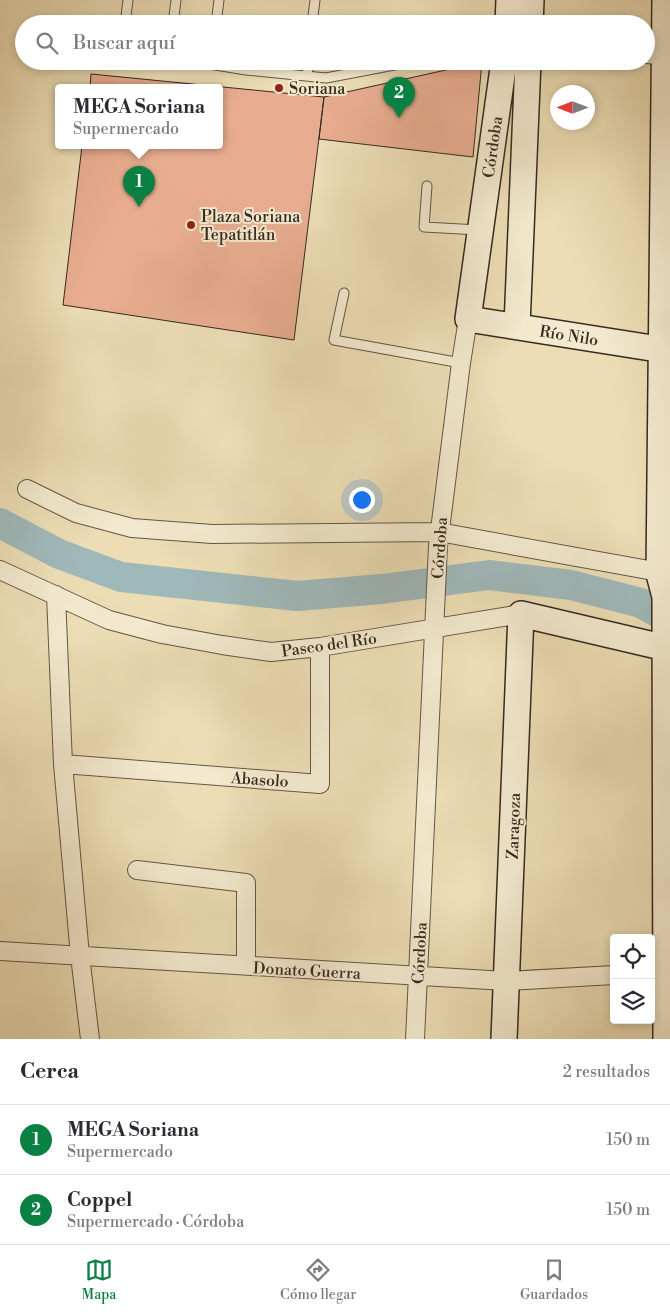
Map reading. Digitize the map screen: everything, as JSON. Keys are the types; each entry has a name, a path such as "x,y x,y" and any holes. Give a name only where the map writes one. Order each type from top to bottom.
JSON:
{"street":[{"path":"508,15 509,0"},
{"path":"530,15 531,0"},
{"path":"665,0 660,55 667,603 662,972 666,1039"},
{"name":"Córdoba","path":"415,1039 439,539 461,363 503,70"},
{"name":"Córdoba","path":"517,326 528,70"},
{"name":"Río Nilo","path":"468,319 665,350"},
{"path":"27,489 76,513 132,528 181,533 439,539 667,603"},
{"name":"Paseo del Río","path":"0,570 109,620 162,634 222,646 271,652 320,647 435,621 667,603"},
{"path":"56,595 63,764 80,956 90,1039"},
{"name":"Zaragoza","path":"504,1039 521,614"},
{"name":"Abasolo","path":"63,764 320,784 320,647"},
{"path":"137,870 246,883 246,966"},
{"name":"Donato Guerra","path":"0,950 506,981 610,975"}],"lane":[{"path":"126,15 128,0"},
{"path":"174,15 176,0"},
{"path":"217,15 219,0"},
{"path":"313,15 315,0"},
{"path":"263,70 326,78 368,70"},
{"path":"307,76 308,70"},
{"path":"427,186 424,227 480,230"},
{"path":"344,293 334,340 461,363"}],"building":[{"path":"446,70 481,70 473,157 319,139 324,97"},
{"name":"Plaza Soriana Tepatitlán","path":"91,74 192,84 90,84"},
{"name":"Plaza Soriana Tepatitlán","path":"223,87 324,97 294,340 63,305 82,149 223,149"}],"waterway":[{"path":"0,523 59,554 121,577 297,596 382,589 489,575 571,585 641,603 670,619"}],"place":[{"name":"Soriana","path":"279,88"},
{"name":"Coppel","path":"399,118"},
{"name":"MEGA Soriana","path":"139,207"},
{"name":"Plaza Soriana Tepatitlán","path":"191,225"}]}
